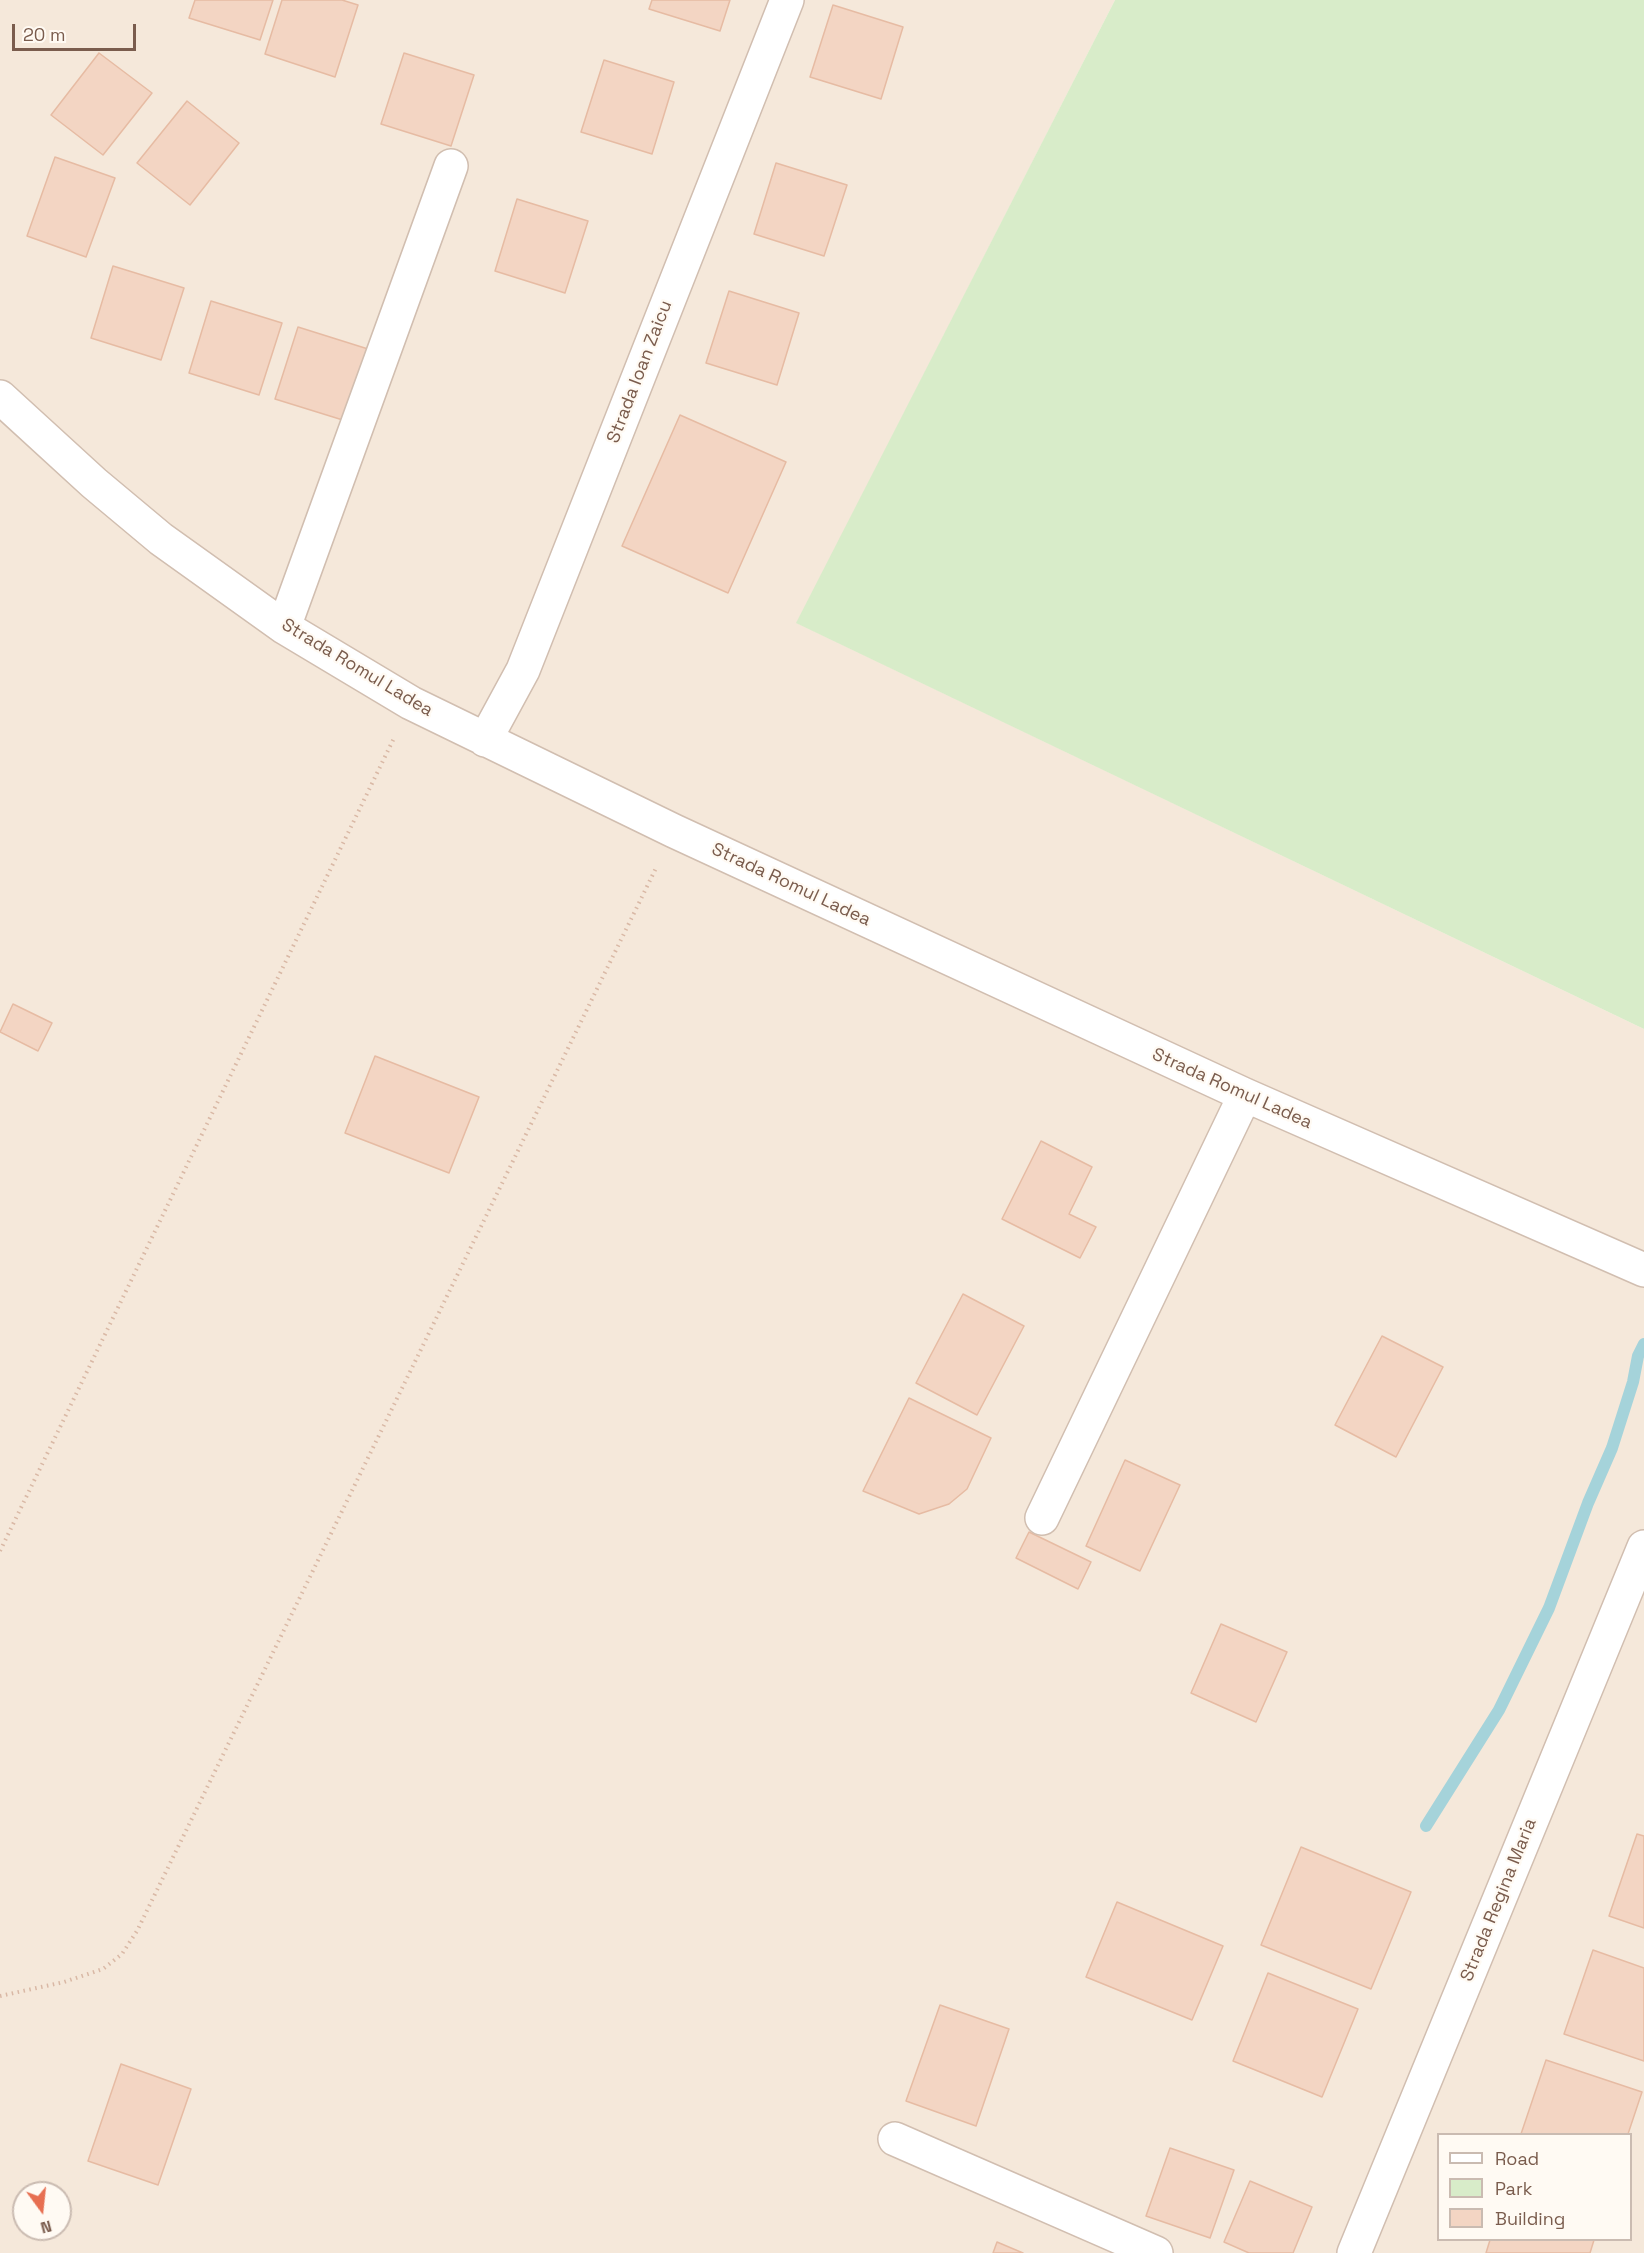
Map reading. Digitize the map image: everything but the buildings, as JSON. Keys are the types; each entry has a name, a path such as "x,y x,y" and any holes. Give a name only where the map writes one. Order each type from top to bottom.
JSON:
{"street":[{"name":"Strada Ioan Zaicu","path":"485,740 523,670 787,0"},
{"path":"284,627 451,166"},
{"name":"Strada Romul Ladea","path":"0,397 94,483 161,539 284,627 411,703 674,831 1245,1095 1644,1270"},
{"path":"1042,1518 1245,1095"},
{"name":"Strada Regina Maria","path":"1354,2253 1644,1547"},
{"path":"895,2139 1156,2253"}],"path":[{"path":"0,1551 411,703"},
{"path":"0,1996 64,1982 103,1969 122,1954 137,1931 674,831"}],"shaded area":[{"path":"0,0 1115,0 797,623 1644,1029 1644,2253 0,2253"}],"green space":[{"path":"1115,0 1644,0 1644,1029 796,623"}],"waterway":[{"path":"1426,1826 1499,1710 1549,1608 1588,1503 1612,1448 1633,1382 1638,1356 1644,1344"}]}
